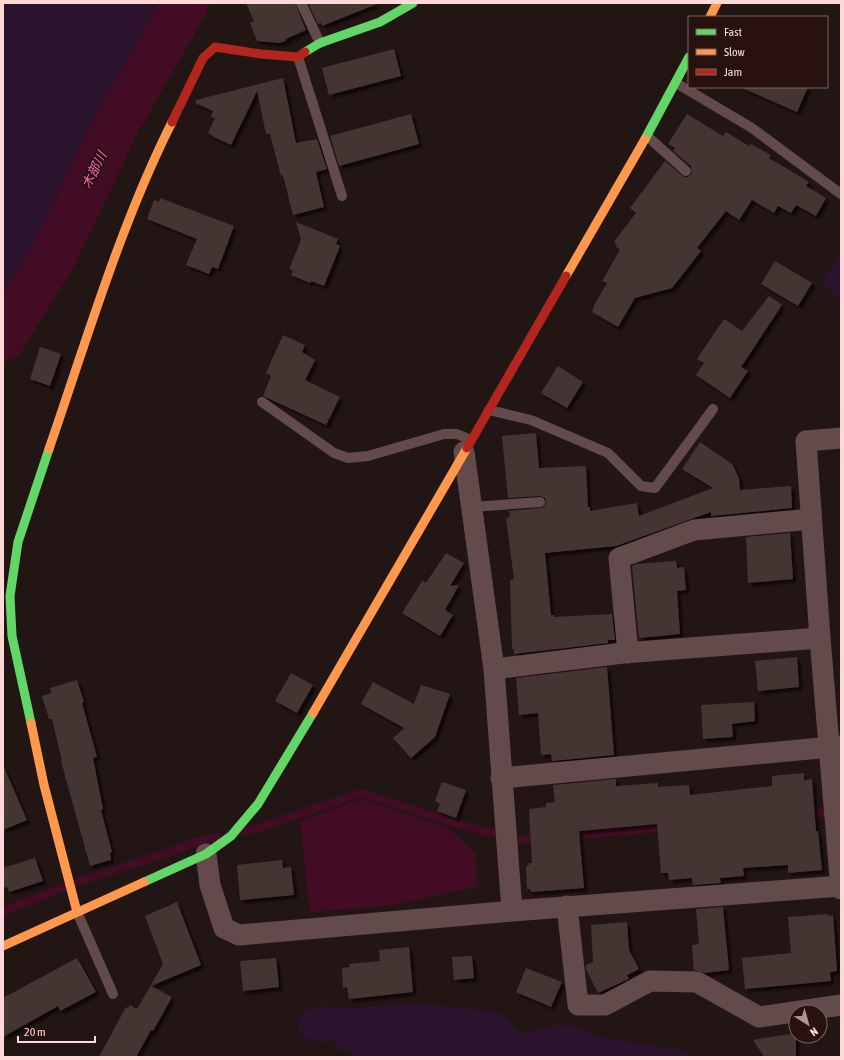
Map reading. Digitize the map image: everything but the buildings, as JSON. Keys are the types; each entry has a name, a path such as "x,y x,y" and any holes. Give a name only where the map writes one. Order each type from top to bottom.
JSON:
{"street":[{"path":"78,912 44,785 12,636 10,596 18,542 108,275 151,164 203,58 215,47 262,54 298,57 320,43 380,22 413,3"},
{"path":"710,16 717,3"},
{"path":"3,946 206,854 231,836 258,804 316,708 647,136 688,59"},
{"path":"841,438 806,441 820,638 835,746 841,889"},
{"path":"468,446 472,507 494,668 512,911"},
{"path":"628,653 619,558 694,530 811,519"},
{"path":"494,668 628,653 820,638"},
{"path":"501,778 835,746"},
{"path":"206,854 210,885 224,928 239,935 567,906 841,886"},
{"path":"567,906 578,1005 605,1005 650,981 697,982 759,1017 841,1005"}],"lane":[{"path":"301,3 320,43"},
{"path":"298,57 342,196"},
{"path":"676,83 752,128 841,194"},
{"path":"647,136 686,171"},
{"path":"262,402 334,453 348,458 368,456 444,434 456,434 468,446"},
{"path":"488,410 531,420 608,453 641,486 655,488 713,409"},
{"path":"472,507 540,502"},
{"path":"78,912 113,994"}],"shaded area":[{"path":"3,3 161,3 98,111 39,238 3,297"},
{"path":"841,255 841,301 822,282"},
{"path":"361,799 448,828 475,853 477,886 395,905 310,912 300,821"},
{"path":"410,1003 498,1012 521,1034 553,1025 576,1026 604,1038 677,1049 693,1057 350,1057 357,1052 339,1050 331,1040 322,1042 316,1041 301,1035 298,1022 304,1010 328,1007 361,1008"}],"waterway":[{"name":"木部川","path":"3,338 54,255 118,121 186,3"},
{"path":"240,832 258,828 361,793 454,823 519,840 541,838"},
{"path":"804,814 834,812"},
{"path":"569,836 667,827"},
{"path":"3,911 83,880 193,843 217,837"}],"traffic: fast":[{"path":"305,52 320,43 380,22 413,3"},
{"path":"645,139 688,59"},
{"path":"31,723 12,636 10,596 18,542 49,449"},
{"path":"144,882 206,854 231,836 258,804 313,713"}],"traffic: slow":[{"path":"710,16 717,3"},
{"path":"49,449 120,242 153,161 172,122"},
{"path":"566,276 645,139"},
{"path":"313,713 467,448"},
{"path":"31,723 44,785 77,912"},
{"path":"3,946 144,882"}],"traffic: jam":[{"path":"172,122 203,58 215,47 261,54 298,57 305,52"},
{"path":"467,448 566,276"}]}
